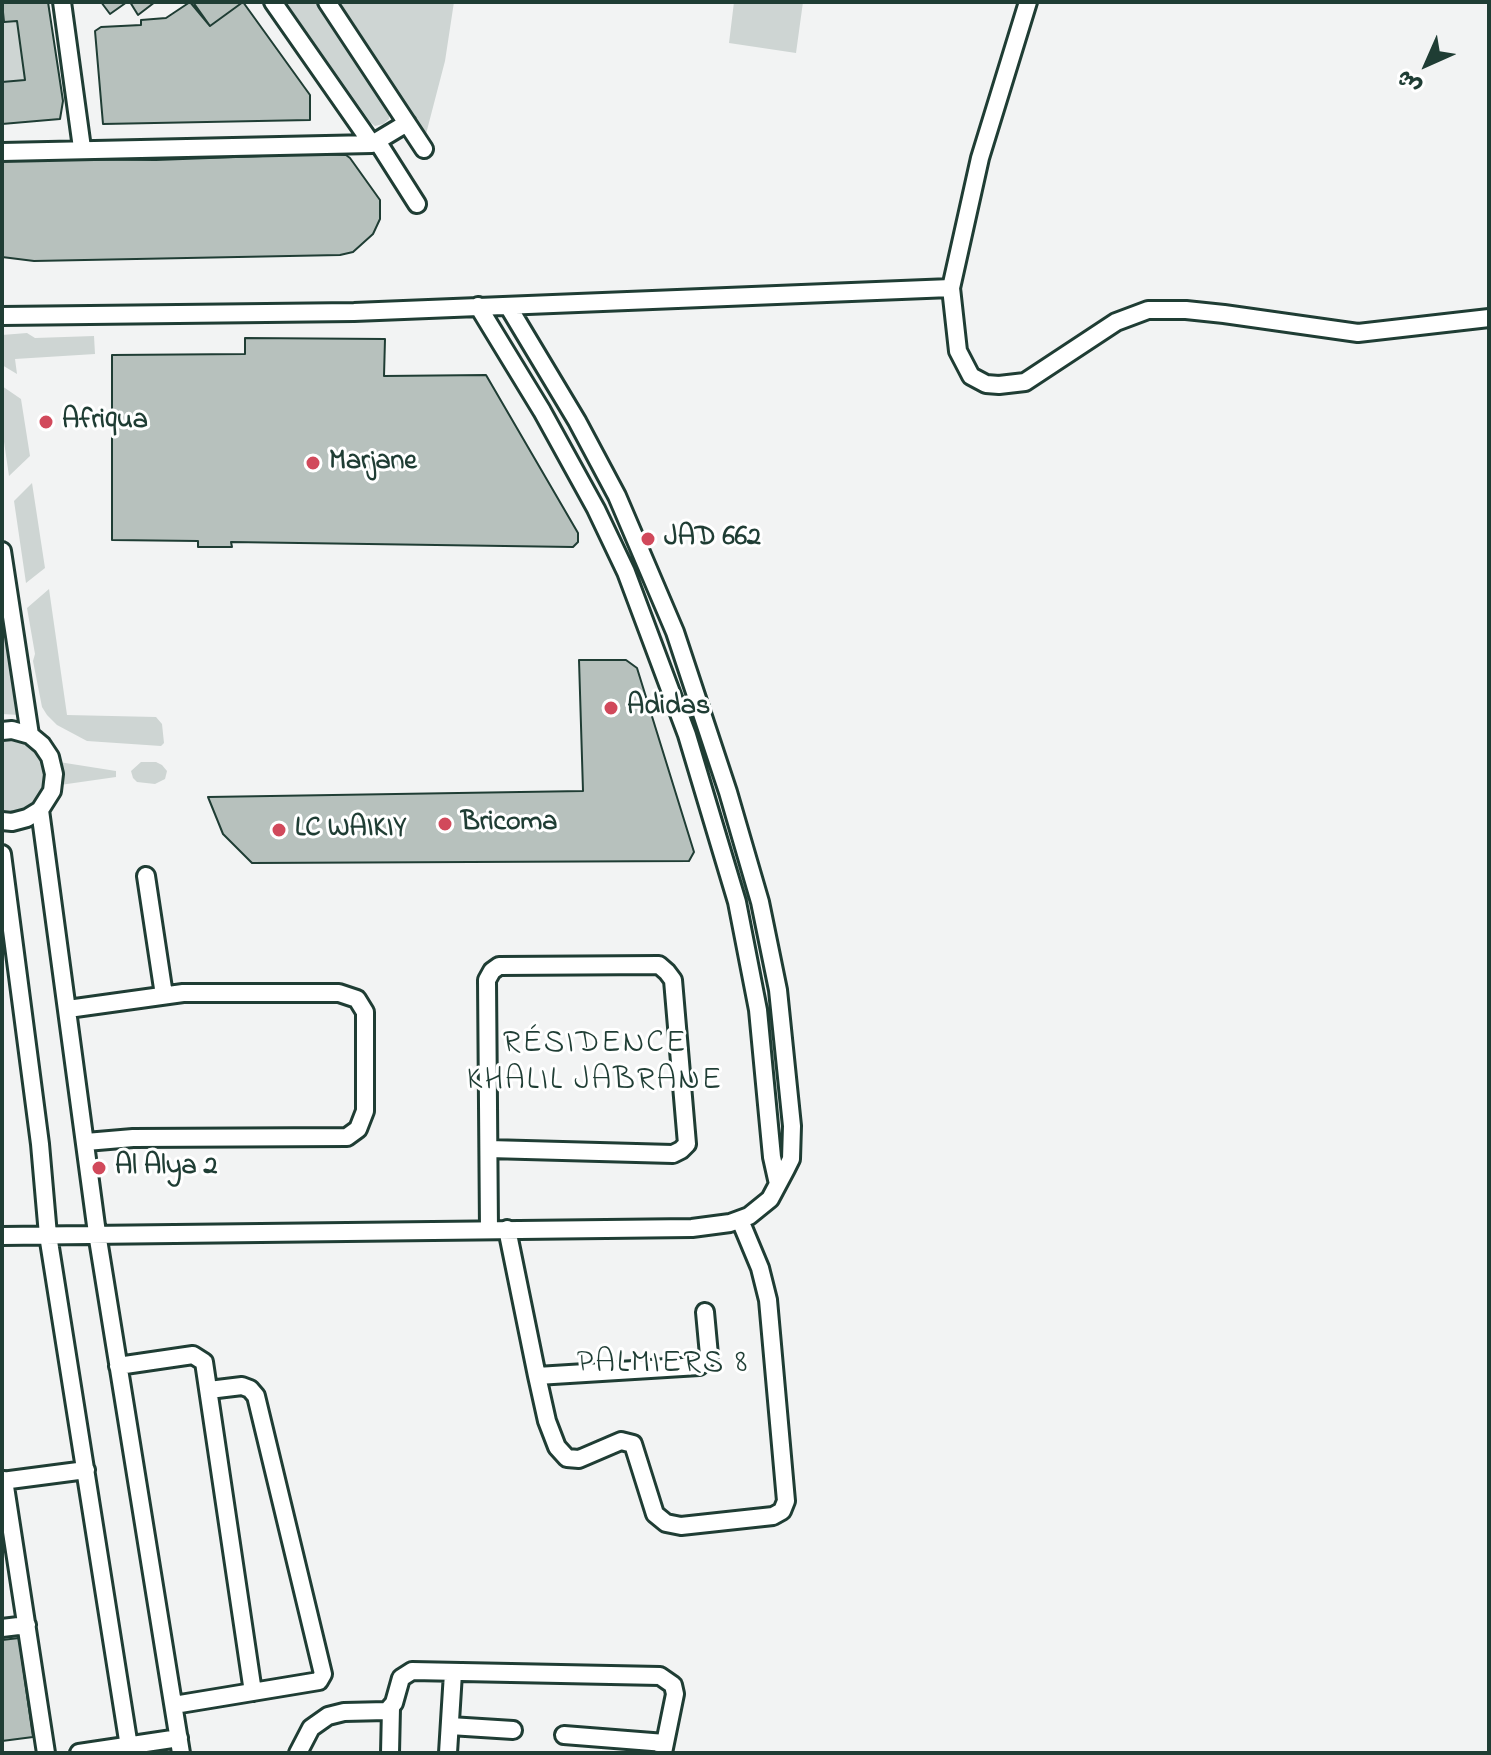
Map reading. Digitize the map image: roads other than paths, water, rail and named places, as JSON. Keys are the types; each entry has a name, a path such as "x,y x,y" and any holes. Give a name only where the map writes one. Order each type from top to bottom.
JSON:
{"street":[{"path":"62,2 82,148"},
{"path":"273,2 417,204"},
{"path":"327,2 424,149"},
{"path":"1028,2 980,158 951,288 954,329 963,364 971,376 986,384 1025,382 1108,326 1148,310 1224,314 1358,333 1489,318"},
{"path":"2,152 374,143 407,123"},
{"path":"2,316 354,312 951,288"},
{"path":"478,306 542,411 596,509 626,572 687,735 737,902 745,941 758,1010 772,1157 778,1184"},
{"path":"2,1236 692,1228 740,1220 770,1199 791,1159 790,1085 778,990 743,839 675,632 635,535 577,421 508,306"},
{"path":"2,551 30,735"},
{"path":"2,731 12,730 30,735 50,757 54,774 52,791 40,810 27,818 2,821"},
{"path":"40,810 97,1233 180,1745 79,1753"},
{"path":"2,854 40,1144 48,1235 130,1749"},
{"path":"146,876 164,995"},
{"path":"489,1149 673,1154 687,1144 673,980 667,972 659,965 499,966 492,971 487,980 489,1230"},
{"path":"68,1009 164,995 339,993 357,999 365,1012 365,1111 361,1124 353,1134 341,1139 133,1138 86,1142"},
{"path":"507,1229 547,1421 561,1453 567,1458 579,1459 621,1441 633,1444 655,1514 666,1523 681,1526 773,1516 782,1511 786,1501 768,1300 760,1268 740,1220"},
{"path":"537,1376 699,1366 709,1355 705,1312"},
{"path":"118,1366 197,1356 204,1362 253,1692"},
{"path":"174,1705 319,1681 323,1674 256,1396 242,1386 209,1390"},
{"path":"46,1753 3,1480 86,1470"},
{"path":"2,1628 27,1625"},
{"path":"390,1753 391,1708 401,1678 407,1672 660,1676 673,1685 675,1694 664,1748 564,1735"},
{"path":"448,1753 453,1673"},
{"path":"298,1753 311,1728 328,1716 344,1712 383,1712 391,1708"},
{"path":"450,1726 513,1730"}],"place":[{"name":"Afriqua","path":"46,422"},
{"name":"Marjane","path":"313,463"},
{"name":"JAD 662","path":"648,539"},
{"name":"Adidas","path":"611,708"},
{"name":"Bricoma","path":"445,824"},
{"name":"LC WAIKIY","path":"279,830"},
{"name":"Al Alya 2","path":"99,1168"}],"district":[{"name":"RÉSIDENCE KHALIL JABRANE","path":"595,1064"},
{"name":"PALMIERS 8","path":"663,1366"}]}
